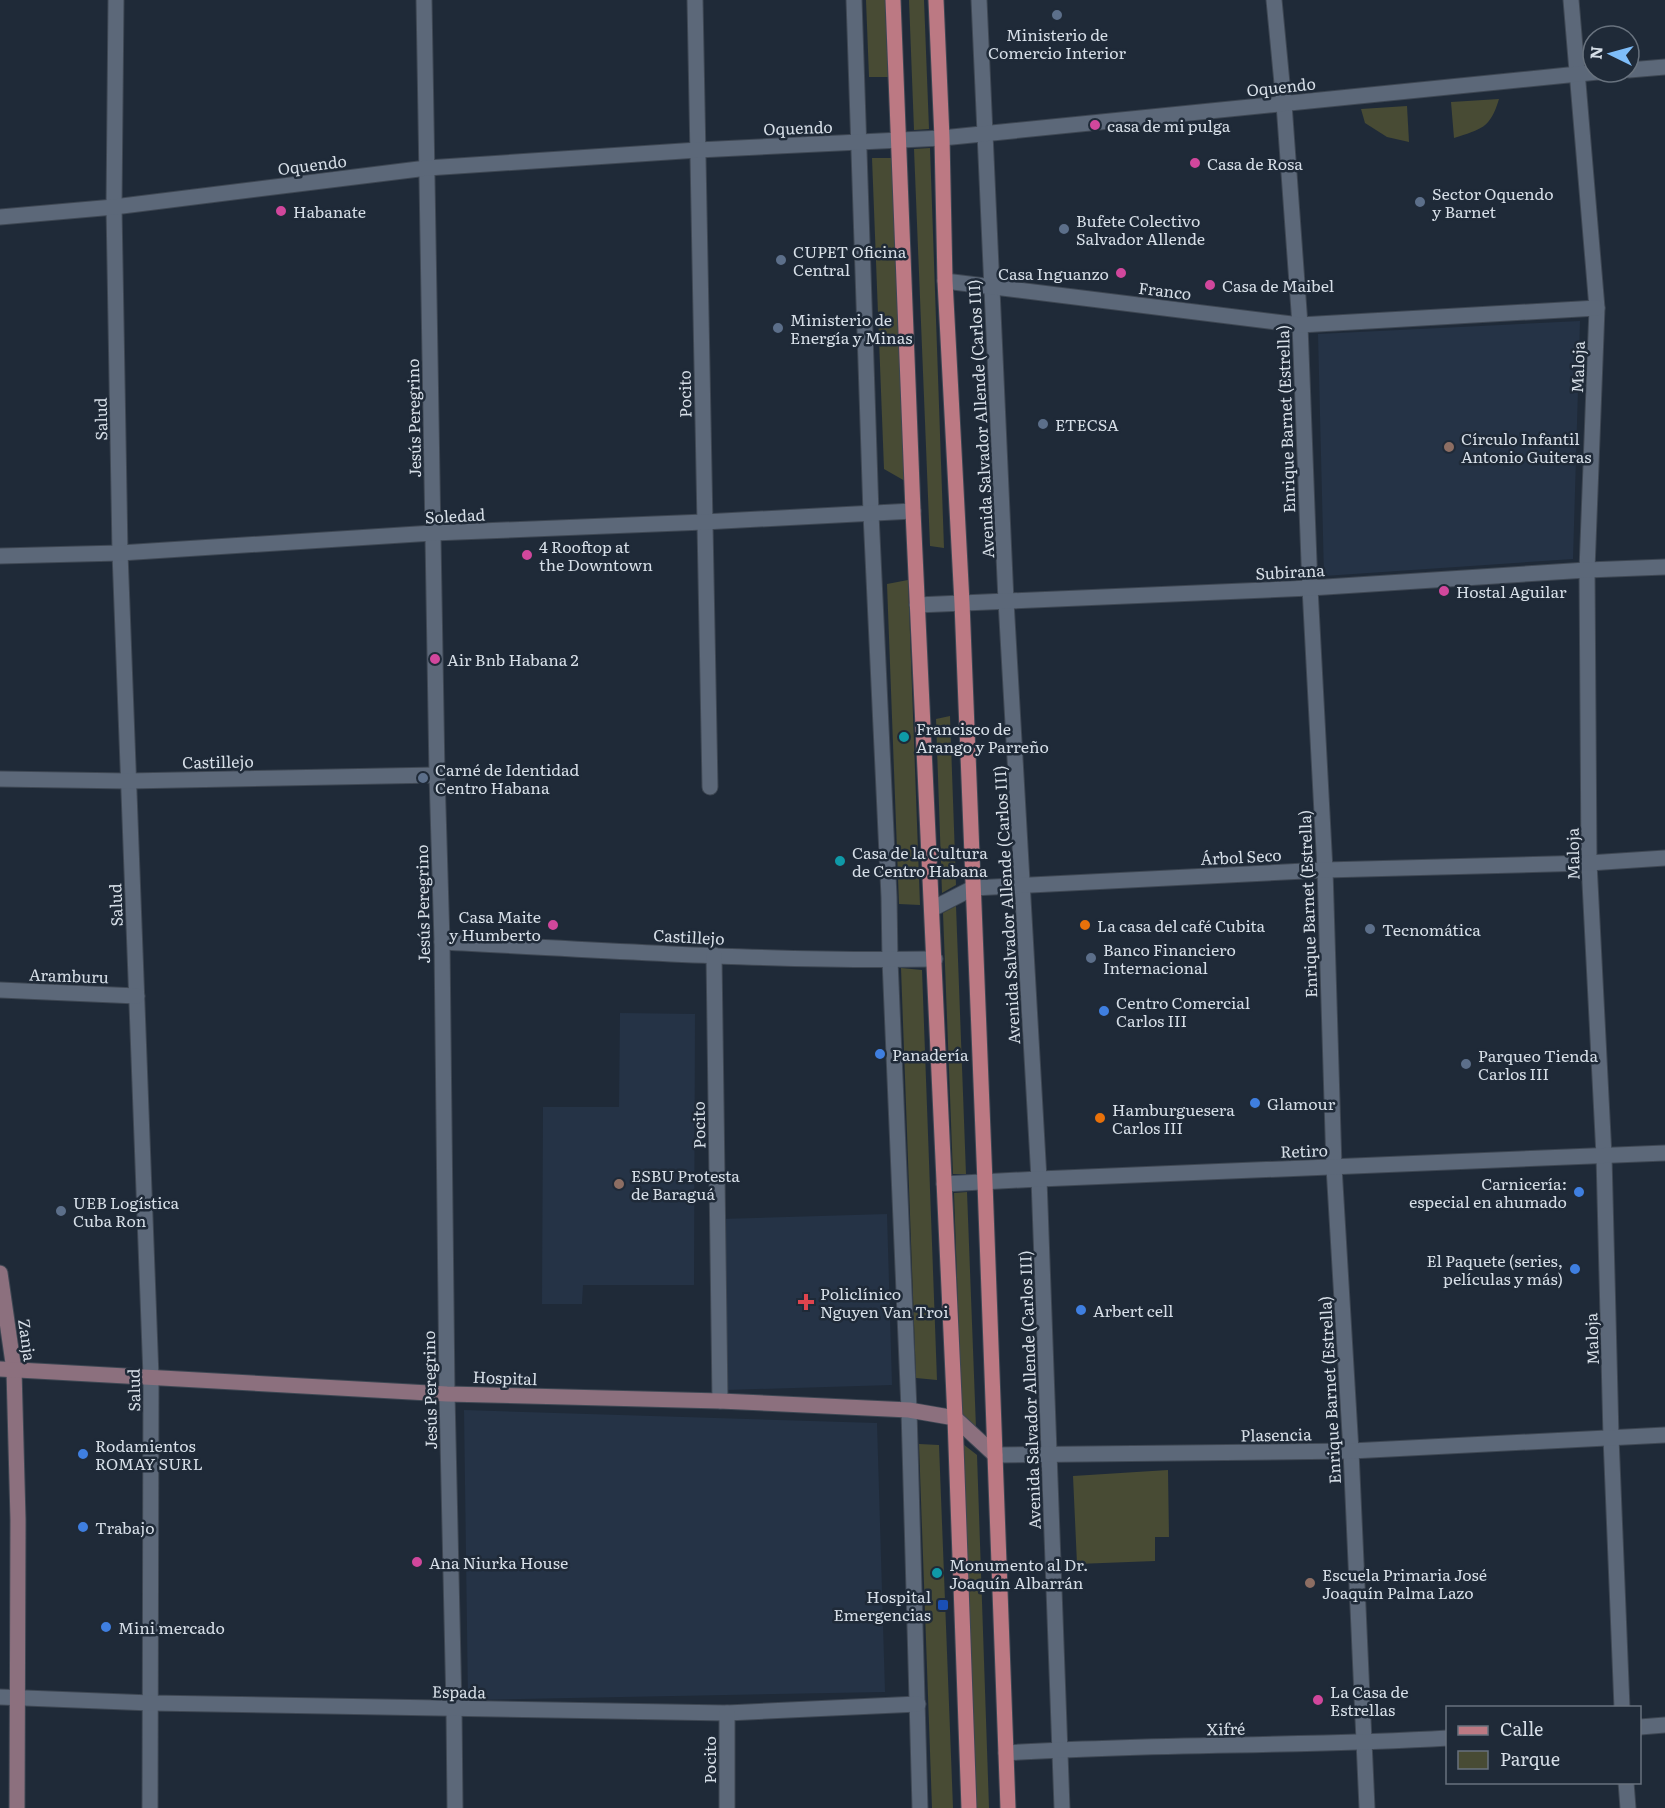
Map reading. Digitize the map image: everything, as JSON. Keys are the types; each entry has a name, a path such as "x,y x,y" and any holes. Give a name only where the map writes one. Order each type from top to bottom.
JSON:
{"main road":[{"path":"893,0 917,605 955,1418 969,1808"},
{"name":"Avenida Salvador Allende (Carlos III)","path":"936,0 945,282 962,603 1008,1808"}],"street":[{"name":"Salud","path":"116,0 114,207 120,553 151,1377 150,1808"},
{"name":"Jesús Peregrino","path":"424,0 437,775 442,942 455,1808"},
{"name":"Pocito","path":"695,0 710,787"},
{"path":"854,0 872,514 909,1410 920,1808"},
{"name":"Avenida Salvador Allende (Carlos III)","path":"979,0 1006,601 1039,1179 1062,1808"},
{"name":"Enrique Barnet (Estrella)","path":"1274,0 1300,325 1310,588 1325,870 1335,1167 1351,1451 1367,1808"},
{"name":"Maloja","path":"1571,0 1598,308 1587,570 1589,863 1604,1156 1611,1437 1622,1706"},
{"path":"1641,69 1665,67"},
{"name":"Oquendo","path":"0,217 114,207 426,168 698,150 942,138 1581,74"},
{"name":"Franco","path":"945,282 1300,325 1598,308"},
{"name":"Soledad","path":"0,556 120,553 433,534 913,511"},
{"name":"Subirana","path":"917,605 1310,588 1665,567"},
{"name":"Castillejo","path":"0,779 128,781 437,775"},
{"name":"Árbol Seco","path":"932,909 973,888 1325,870 1589,863 1665,858"},
{"name":"Castillejo","path":"442,942 714,955 890,960 935,959"},
{"name":"Pocito","path":"714,955 720,1401"},
{"name":"Aramburu","path":"0,990 137,996"},
{"name":"Retiro","path":"944,1184 1665,1153"},
{"name":"Zanja","path":"0,1273 18,1520 17,1808"},
{"name":"Hospital","path":"7,1370 447,1394 720,1401 909,1410 955,1418"},
{"path":"955,1418 994,1455"},
{"name":"Plasencia","path":"994,1455 1351,1451 1665,1435"},
{"name":"Espada","path":"0,1697 151,1703 727,1713 918,1704"},
{"name":"Pocito","path":"727,1713 727,1808"},
{"path":"1641,1727 1665,1725"},
{"name":"Xifré","path":"1006,1753 1059,1749 1363,1743 1446,1738"},
{"path":"1626,1784 1628,1808"}],"shaded area":[{"name":"Círculo Infantil Antonio Guiteras","path":"1580,321 1573,559 1324,576 1318,334"},
{"name":"ESBU Protesta de Baraguá","path":"620,1013 695,1014 694,1285 583,1285 582,1304 542,1304 543,1107 619,1107"},
{"name":"Policlínico Nguyen Van Troi","path":"887,1214 892,1385 725,1390 720,1219"},
{"path":"464,1410 877,1423 885,1692 468,1700"}],"green space":[{"path":"866,0 885,0 888,77 869,77"},
{"path":"909,0 924,0 929,129 914,130"},
{"path":"1499,99 1488,122 1478,130 1454,138 1451,102"},
{"path":"1407,106 1409,142 1387,137 1365,123 1361,109"},
{"path":"930,148 944,548 930,546 914,149"},
{"path":"872,158 893,158 905,481 884,469"},
{"path":"908,580 920,905 899,904 887,584"},
{"path":"950,716 956,885 942,893 936,719"},
{"path":"956,906 966,1174 953,1174 943,913"},
{"path":"901,968 922,970 937,1380 916,1378"},
{"path":"967,1192 976,1428 962,1419 954,1193"},
{"path":"919,1444 939,1445 953,1808 932,1808"},
{"path":"963,1444 977,1455 989,1808 977,1808"},
{"path":"1168,1470 1169,1537 1155,1537 1155,1561 1077,1564 1073,1476"}],"place":[{"name":"Ministerio de Comercio Interior","path":"1057,15"},
{"name":"casa de mi pulga","path":"1095,125"},
{"name":"Casa de Rosa","path":"1195,163"},
{"name":"Sector Oquendo y Barnet","path":"1420,202"},
{"name":"Habanate","path":"281,211"},
{"name":"Bufete Colectivo Salvador Allende","path":"1064,229"},
{"name":"CUPET Oficina Central","path":"781,260"},
{"name":"Casa Inguanzo","path":"1121,273"},
{"name":"Casa de Maibel","path":"1210,285"},
{"name":"Ministerio de Energía y Minas","path":"778,328"},
{"name":"ETECSA","path":"1043,424"},
{"name":"Círculo Infantil Antonio Guiteras","path":"1449,447"},
{"name":"4 Rooftop at the Downtown","path":"527,555"},
{"name":"Hostal Aguilar","path":"1444,591"},
{"name":"Air Bnb Habana 2","path":"435,659"},
{"name":"Francisco de Arango y Parreño","path":"904,737"},
{"name":"Carné de Identidad Centro Habana","path":"423,778"},
{"name":"Casa de la Cultura de Centro Habana","path":"840,861"},
{"name":"Casa Maite y Humberto","path":"553,925"},
{"name":"La casa del café Cubita","path":"1085,925"},
{"name":"Tecnomática","path":"1370,929"},
{"name":"Banco Financiero Internacional","path":"1091,958"},
{"name":"Centro Comercial Carlos III","path":"1104,1011"},
{"name":"Panadería","path":"880,1054"},
{"name":"Parqueo Tienda Carlos III","path":"1466,1064"},
{"name":"Glamour","path":"1255,1103"},
{"name":"Hamburguesera Carlos III","path":"1100,1118"},
{"name":"ESBU Protesta de Baraguá","path":"619,1184"},
{"name":"Carnicería: especial en ahumado","path":"1579,1192"},
{"name":"UEB Logística Cuba Ron","path":"61,1211"},
{"name":"El Paquete (series, películas y más)","path":"1575,1269"},
{"name":"Policlínico Nguyen Van Troi","path":"806,1302"},
{"name":"Arbert cell","path":"1081,1310"},
{"name":"Rodamientos ROMAY SURL","path":"83,1454"},
{"name":"Trabajo","path":"83,1527"},
{"name":"Ana Niurka House","path":"417,1562"},
{"name":"Monumento al Dr. Joaquín Albarrán","path":"937,1573"},
{"name":"Escuela Primaria José Joaquín Palma Lazo","path":"1310,1583"},
{"name":"Hospital Emergencias","path":"943,1605"},
{"name":"Mini mercado","path":"106,1627"},
{"name":"La Casa de Estrellas","path":"1318,1700"}]}
